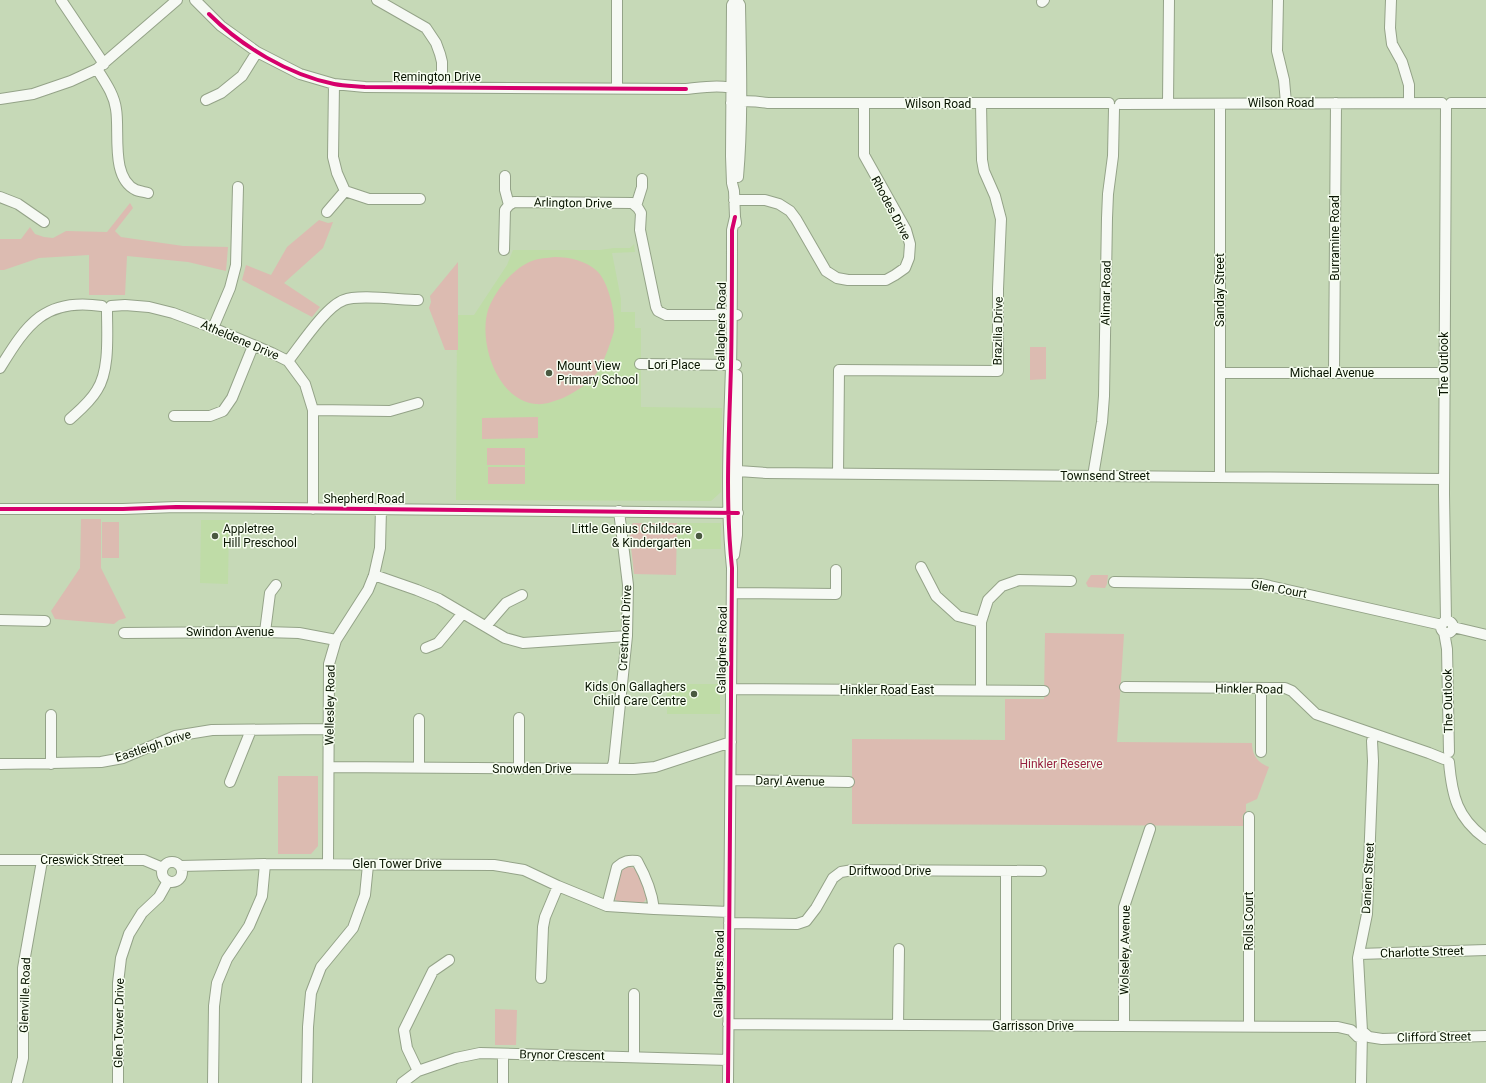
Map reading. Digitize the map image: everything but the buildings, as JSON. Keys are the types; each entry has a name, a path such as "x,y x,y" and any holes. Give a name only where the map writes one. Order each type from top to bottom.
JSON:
{"street":[{"path":"61,0 101,67 111,92 116,108 117,158 122,175 128,184 135,190 148,193"},
{"path":"0,99 33,94 71,81 101,67 177,0"},
{"name":"Remington Drive","path":"195,0 221,26 257,52 300,74 334,84 365,87 686,88 715,86 735,94"},
{"path":"377,0 426,28 436,43 440,54 442,62 442,87"},
{"path":"617,0 617,88"},
{"name":"Gallaghers Road","path":"733,513 738,473 734,365 732,230 735,217 735,94 732,5 736,0 740,5 735,94"},
{"path":"1168,104 1169,0"},
{"path":"1278,0 1277,50 1284,80 1286,103"},
{"path":"1391,0 1390,28 1392,44 1402,62 1409,85 1409,103"},
{"path":"206,100 221,93 242,76 257,52"},
{"path":"334,84 333,157 336,173 346,190 369,198 420,199"},
{"name":"Remington Drive","path":"686,88 716,93 735,94"},
{"name":"Wilson Road","path":"735,94 768,103 1114,106 1286,103 1409,103 1446,105 1486,102"},
{"name":"Burramine Road","path":"1334,373 1336,103"},
{"name":"Rhodes Drive","path":"735,189 779,204 790,211 826,271 838,278 848,280 886,280 896,275 905,268 909,258 910,244 906,230 864,155 864,104"},
{"name":"Brazilia Drive","path":"838,474 838,370 998,371 998,289 1001,220 994,196 984,171 982,160 981,104"},
{"name":"Sanday Street","path":"1220,104 1220,476"},
{"name":"The Outlook","path":"1446,105 1444,479 1448,649 1447,757"},
{"name":"Alimar Road","path":"1093,476 1102,422 1104,396 1107,218 1108,194 1113,156 1114,106"},
{"path":"504,250 505,210 509,204 505,190 505,176"},
{"path":"642,179 642,187 636,206 640,212 640,230 658,311 666,315 734,315"},
{"path":"213,328 230,288 236,265 238,187"},
{"path":"327,212 346,190"},
{"path":"0,197 18,204 44,222"},
{"name":"Arlington Drive","path":"509,204 514,202 632,204 636,206"},
{"path":"288,361 328,311 343,300 355,297 418,300"},
{"name":"Atheldene Drive","path":"0,368 23,333 37,319 58,307 84,303 106,307 125,305 149,307 173,313 213,328 288,361 305,384 313,410 313,509"},
{"path":"70,419 89,402 98,389 103,375 106,359 106,307"},
{"path":"174,416 210,416 223,411 232,398 253,346"},
{"name":"Lori Place","path":"640,364 734,365"},
{"name":"Gallaghers Road","path":"728,1083 733,564 733,513 729,432 734,365"},
{"name":"Michael Avenue","path":"1220,373 1444,373"},
{"path":"313,410 390,411 418,403"},
{"name":"Townsend Street","path":"738,473 1444,479"},
{"name":"Shepherd Road","path":"0,509 123,509 176,507 733,513"},
{"name":"Wellesley Road","path":"328,864 329,664 336,640 368,590 374,575 380,548 381,509"},
{"name":"Crestmont Drive","path":"612,769 627,636 628,585 619,511"},
{"path":"921,567 936,596 958,616 981,622"},
{"path":"732,593 836,594 836,570"},
{"path":"374,575 439,599 505,638 523,643 627,636"},
{"path":"981,690 981,622 988,600 1002,586 1019,580 1071,581"},
{"name":"Glen Court","path":"1114,582 1261,584 1486,635"},
{"path":"265,632 270,593 276,585"},
{"path":"486,626 506,603 522,595"},
{"path":"426,648 438,643 463,612"},
{"path":"0,620 45,621"},
{"name":"Swindon Avenue","path":"124,632 299,633 336,640"},
{"name":"Hinkler Road","path":"1125,687 1285,688 1292,690 1316,714 1447,757"},
{"path":"1261,688 1261,752"},
{"name":"Hinkler Road East","path":"731,689 1044,691"},
{"path":"51,715 51,764"},
{"path":"519,718 519,769"},
{"path":"419,768 420,719"},
{"name":"Eastleigh Drive","path":"0,764 101,762 123,758 175,736 212,730 329,729"},
{"path":"230,782 250,730"},
{"name":"Danien Street","path":"1361,1068 1359,1060 1359,954 1367,914 1373,761 1377,735"},
{"name":"Snowden Drive","path":"329,767 634,769 655,766 731,742"},
{"path":"1447,757 1457,807 1470,825 1486,839"},
{"name":"Daryl Avenue","path":"731,780 849,782"},
{"name":"Rolls Court","path":"1249,817 1249,1026"},
{"name":"Wolseley Avenue","path":"1124,1026 1124,907 1150,829"},
{"name":"Creswick Street","path":"0,860 144,860 163,868"},
{"path":"607,906 617,866 622,862 630,860 638,861 652,894 654,910"},
{"name":"Glenville Road","path":"17,1083 23,1058 23,968 42,861"},
{"path":"170,862 180,866 182,872 179,879 173,882 168,881 163,876 163,868 170,862"},
{"path":"213,1083 214,1006 217,982 227,959 249,926 262,896 265,864"},
{"name":"Glen Tower Drive","path":"180,866 265,864 494,865 524,870 607,906 654,910 729,912"},
{"path":"307,1083 308,1027 311,993 321,967 352,928 365,895 368,865"},
{"name":"Driftwood Drive","path":"729,923 797,924 806,921 816,908 833,878 841,872 853,870 1041,871"},
{"path":"1006,871 1006,1026"},
{"name":"Glen Tower Drive","path":"118,1083 118,983 121,958 130,934 142,913 159,897 168,881"},
{"path":"541,978 543,927 545,917 558,886"},
{"path":"898,1025 899,949"},
{"name":"Charlotte Street","path":"1359,954 1486,950"},
{"path":"418,1071 407,1048 404,1030 433,971 449,960"},
{"path":"634,994 634,1056"},
{"name":"Danien Street","path":"1359,995 1358,1018 1362,1047 1361,1083"},
{"name":"Garrisson Drive","path":"728,1024 1338,1027 1350,1025 1358,1018"},
{"name":"Garrisson Drive","path":"1338,1027 1360,1034"},
{"name":"Clifford Street","path":"1360,1034 1382,1039 1486,1036"},
{"name":"Clifford Street","path":"1362,1047 1368,1042 1382,1039"},
{"name":"Brynor Crescent","path":"402,1083 418,1071 456,1058 480,1053 634,1056 728,1060"},
{"path":"503,1054 503,1083"}],"shaded area":[{"name":"Mount View Primary School","path":"634,244 635,252 612,253 621,299 621,312 635,312 635,328 641,328 641,407 722,408 721,492 711,501 456,500 457,315 474,315 507,265 513,250 600,250 630,248"},
{"name":"Appletree Hill Preschool","path":"201,520 229,520 228,584 200,583"},
{"name":"Little Genius Childcare & Kindergarten","path":"677,523 721,523 721,549 676,549"},
{"name":"Kids On Gallaghers Child Care Centre","path":"667,684 720,684 720,714 667,714"}],"green space":[{"path":"130,203 133,208 115,231 121,237 183,246 228,247 226,271 188,262 127,256 125,295 89,295 89,255 39,258 0,270 0,239 21,239 30,227 35,234 53,238 66,231 107,232"},
{"path":"319,220 328,223 333,222 323,248 284,283 320,307 312,317 242,280 246,265 271,275 287,247"},
{"path":"555,257 583,262 597,271 601,276 608,291 613,308 614,331 602,365 589,382 563,398 536,404 523,400 511,393 501,382 489,353 486,338 486,323 488,310 495,295 518,269 532,261"},
{"path":"458,262 458,350 445,350 429,308 431,302 430,296"},
{"path":"1030,347 1046,347 1046,379 1030,380"},
{"path":"538,417 538,438 482,439 482,418"},
{"path":"487,448 525,448 525,465 487,465"},
{"path":"488,467 525,467 525,484 488,484"},
{"path":"81,519 101,519 101,568 126,618 119,620 114,624 55,619 51,611 80,568"},
{"path":"102,522 119,522 119,558 102,558"},
{"path":"633,523 677,523 676,575 634,574 629,529"},
{"path":"1091,575 1108,575 1105,588 1088,587 1086,583"},
{"name":"Hinkler Reserve","path":"1045,633 1124,634 1117,742 1252,743 1256,758 1269,767 1257,799 1246,804 1246,812 1243,817 1245,826 852,824 852,739 1005,740 1005,699 1044,699"},
{"path":"278,776 318,776 318,846 311,854 278,854"},
{"path":"627,866 637,869 647,898 641,906 619,903 614,898 622,869"},
{"path":"495,1009 517,1010 516,1045 495,1045"}],"cycle path":[{"path":"209,14 236,37 267,58 300,74 338,85 365,87 686,89"},
{"path":"728,1083 732,568 728,468 732,230 735,217"},
{"path":"0,509 123,509 176,507 738,513"}],"place":[{"name":"Mount View Primary School","path":"549,373"},
{"name":"Appletree Hill Preschool","path":"215,536"},
{"name":"Little Genius Childcare & Kindergarten","path":"699,536"},
{"name":"Kids On Gallaghers Child Care Centre","path":"694,694"}]}
